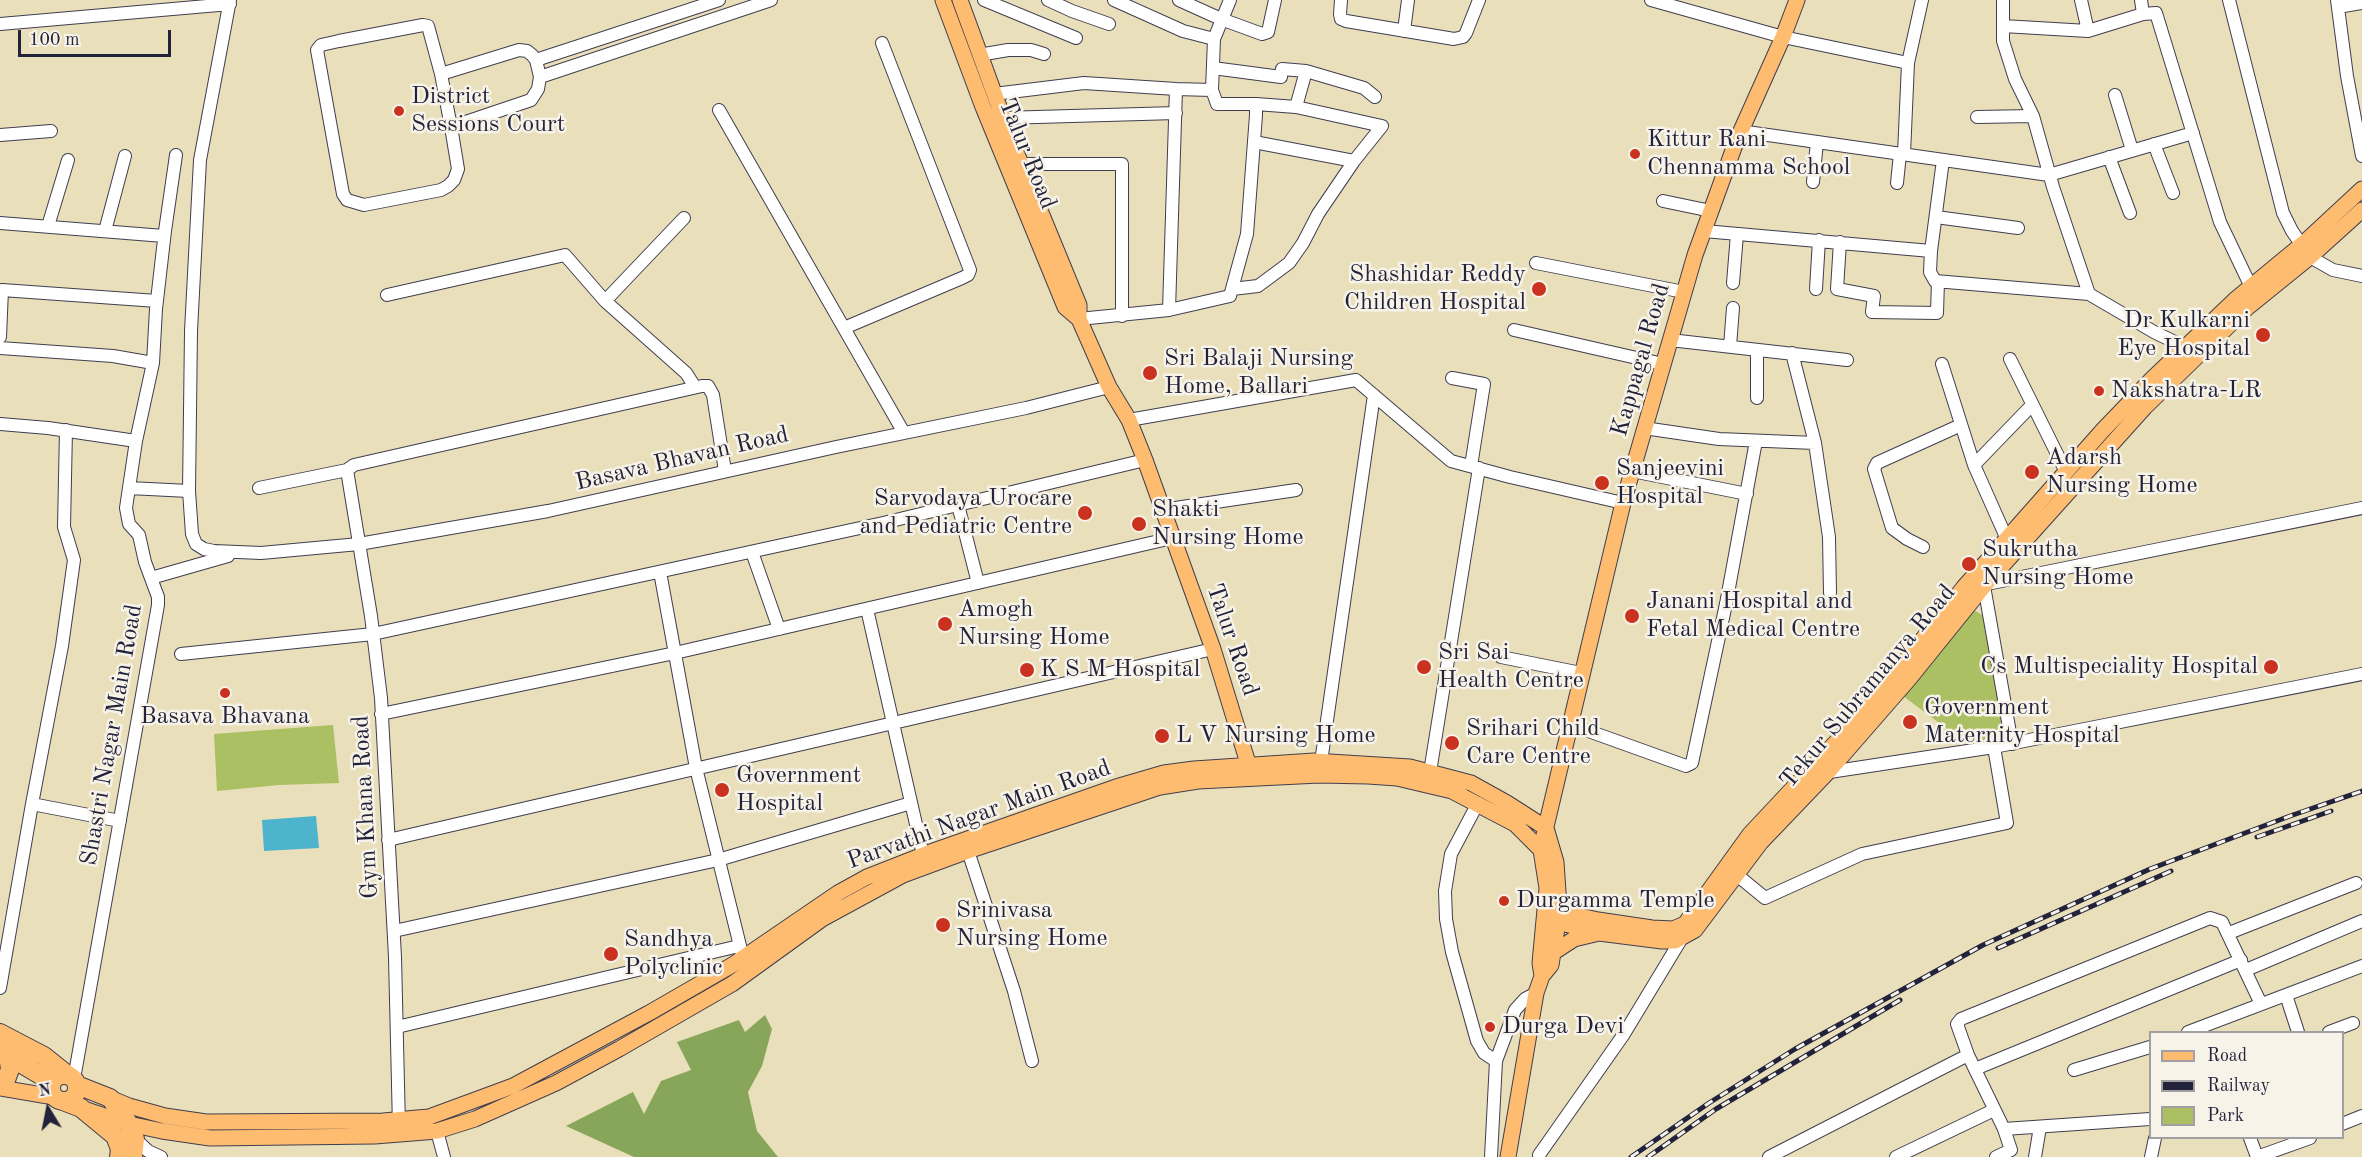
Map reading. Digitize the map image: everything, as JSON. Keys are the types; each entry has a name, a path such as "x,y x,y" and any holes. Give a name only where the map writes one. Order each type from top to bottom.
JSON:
{"highway":[{"path":"0,1034 44,1056 65,1089 110,1098 132,1140"},
{"path":"4,1053 65,1089 115,1136 120,1149 119,1157"},
{"path":"4,1053 10,1069 5,1085"}],"main road":[{"name":"Talur Road","path":"943,0 983,107 1065,307 1079,319"},
{"name":"Talur Road","path":"960,0 1002,118 1079,305 1079,319 1145,460 1161,510 1213,649 1251,771"},
{"name":"Kappagal Road","path":"1541,850 1623,503 1684,292 1740,131 1783,37 1797,0"},
{"path":"2306,251 2362,189"},
{"name":"Tekur Subramanya Road","path":"1682,938 1699,925 1761,842 1828,772 1909,679 2010,534 2103,430 2185,347 2251,287 2362,210"},
{"name":"Tekur Subramanya Road","path":"1552,915 1646,927 1673,929 1681,927 1739,847 1869,707 1977,582 2014,553 2145,407 2306,251"},
{"name":"Parvathi Nagar Main Road","path":"110,1098 165,1116 207,1122 399,1127 437,1131 475,1119 556,1083 640,1037 746,973 822,919 903,875 1160,787 1251,771 1321,762 1410,767 1471,783 1546,828"},
{"path":"1251,771 1397,778 1452,790 1515,824 1541,850 1552,915 1554,952 1551,965 1542,976 1536,993 1508,1157"},
{"name":"Parvathi Nagar Main Road","path":"5,1085 65,1089 132,1140 162,1131 210,1138 375,1136 513,1086 649,1013 742,951 867,877 1116,787 1164,773 1251,771"},
{"path":"1542,976 1540,963 1552,915 1556,862 1546,828"},
{"path":"1552,915 1599,933 1662,941 1682,938"},
{"path":"1554,952 1574,939 1599,933"}],"street":[{"path":"536,60 719,0"},
{"path":"540,77 771,0"},
{"path":"984,0 1076,38"},
{"path":"1048,0 1109,24"},
{"path":"1114,0 1183,31 1214,39"},
{"path":"1179,0 1221,19 1266,34 1275,0"},
{"path":"1230,0 1214,39 1212,90 1216,104 1296,107 1382,126 1354,161 1318,213 1303,243 1289,263 1258,286 1232,289"},
{"path":"1341,0 1341,19 1346,21 1459,39 1466,33 1479,0"},
{"path":"1404,31 1408,0"},
{"path":"1651,0 1783,37 1908,63"},
{"path":"1897,183 1902,154 1908,63 1922,0"},
{"path":"2003,0 2003,41 2015,79 2032,116 2049,175 2089,294"},
{"path":"2081,0 2088,31"},
{"path":"2141,0 2143,14"},
{"path":"2229,0 2283,213 2306,251 2333,270 2362,276"},
{"path":"0,24 230,2 200,160 191,332 189,491 192,534 196,544 204,549 238,553"},
{"path":"2362,3 2337,3 2362,156"},
{"path":"2003,26 2088,31 2143,14 2156,14 2220,222 2251,287"},
{"path":"423,25 428,26 441,74 451,127 458,169 454,180 448,186 441,190 364,205 347,200 343,194 317,50 321,45 339,41 423,25"},
{"path":"844,328 962,278 970,270 882,42"},
{"path":"441,74 519,50 527,51 536,60 540,77 538,89 531,100 451,127"},
{"path":"979,55 1008,50 1031,50 1044,54"},
{"path":"1213,68 1281,77 1282,69 1306,71 1364,88 1375,97"},
{"path":"1296,107 1306,71"},
{"path":"994,94 1084,82 1212,90"},
{"path":"1169,310 1176,89"},
{"path":"2115,95 2132,150"},
{"path":"1079,319 1169,310 1230,296 1247,234 1256,104"},
{"path":"719,110 904,433"},
{"path":"1002,118 1176,113"},
{"path":"1977,117 2032,116"},
{"path":"0,135 51,131"},
{"path":"1740,131 2049,175 2193,132"},
{"path":"1254,142 1354,161"},
{"path":"1813,182 1817,142"},
{"path":"2154,144 2173,193"},
{"path":"105,231 125,156"},
{"name":"Shastri Nagar Main Road","path":"65,1089 120,821 158,605 158,597 139,535 126,518 136,441 153,363 164,236 176,156"},
{"path":"2109,157 2130,213"},
{"path":"48,226 68,160"},
{"path":"1943,160 1931,251 1930,272 1935,281 2089,294 2154,332 2185,347"},
{"path":"1021,164 1122,164 1122,316"},
{"path":"1663,201 1711,211"},
{"path":"1935,217 2018,228"},
{"path":"605,301 684,218"},
{"path":"0,222 164,236"},
{"path":"1704,231 1931,251"},
{"path":"1733,283 1737,234"},
{"path":"1816,289 1819,240"},
{"path":"1840,242 1837,289 1874,296 1872,312 1937,313 1938,281"},
{"path":"387,295 565,255 605,301 686,374 695,387"},
{"path":"1536,263 1684,292"},
{"path":"0,337 1,290 157,301"},
{"path":"1730,346 1732,308"},
{"path":"1514,330 1663,364"},
{"path":"1670,339 1847,360"},
{"path":"0,348 113,356 153,363"},
{"path":"1757,350 1757,398"},
{"path":"1792,354 1815,443 1829,537 1830,593"},
{"path":"2010,359 2066,472"},
{"path":"1942,364 1974,465 2010,534 2014,553"},
{"path":"1430,772 1475,467 1484,384 1452,378"},
{"path":"1128,420 1356,380 1451,461 1623,503"},
{"path":"260,488 348,475 354,465 695,387 708,386 711,390 725,471"},
{"name":"Basava Bhavan Road","path":"238,553 359,544 548,511 725,471 1026,408 1109,387"},
{"path":"1321,762 1374,395"},
{"path":"1974,465 2032,405"},
{"path":"0,424 66,430 136,441"},
{"path":"1923,547 1892,528 1874,468 1877,463 1961,425"},
{"path":"1644,428 1719,439 1815,443"},
{"path":"0,988 62,646 74,560 64,527 66,430"},
{"path":"1569,724 1686,766 1692,763 1726,604 1756,441"},
{"path":"181,654 373,634 752,552 1145,460"},
{"path":"1632,471 1747,494"},
{"name":"Gym Khana Road","path":"348,475 373,634 381,714 394,931 399,1127"},
{"path":"129,488 189,491"},
{"path":"1161,510 1296,490"},
{"path":"958,505 978,583"},
{"path":"2012,744 1977,582 2150,552 2362,508"},
{"path":"381,714 779,629 1172,538"},
{"path":"752,552 779,629"},
{"path":"151,578 238,553"},
{"path":"660,572 696,768 746,973"},
{"path":"867,609 923,855"},
{"path":"388,840 1213,649"},
{"path":"1501,657 1581,673"},
{"path":"1806,775 2012,744 2362,674"},
{"path":"1737,875 1765,898 1862,854 2007,823 1994,747"},
{"path":"394,931 718,860 911,803"},
{"path":"1478,803 1451,854 1445,891 1446,919 1452,952 1477,1041 1484,1053 1496,1061"},
{"path":"32,804 120,821"},
{"path":"968,851 1014,991 1032,1061"},
{"path":"2229,933 2356,883"},
{"path":"1996,1157 2011,1150 2004,1129 1968,1054 1957,1024 1960,1019 2210,918 2222,922 2229,933 2261,1004"},
{"path":"1975,1069 2362,921"},
{"path":"1539,1155 1624,1034 1682,938"},
{"path":"397,1027 742,951"},
{"path":"2191,1031 2362,966"},
{"path":"1491,1157 1496,1061 1515,1010 1525,999 1536,993"},
{"path":"2286,994 2298,1031"},
{"path":"2332,1031 2353,1023"},
{"path":"2074,1070 2149,1048"},
{"path":"1769,1157 1968,1054"},
{"path":"1896,1157 1994,1110"},
{"path":"2344,1124 2362,1116"},
{"path":"2004,1129 2149,1119"},
{"path":"2035,1157 2040,1127"},
{"path":"437,1131 444,1157"},
{"path":"2151,1157 2155,1139"},
{"path":"2251,1139 2257,1157 2305,1139"},
{"path":"132,1140 161,1157"}],"green space":[{"path":"1972,609 1984,616 2009,742 1973,748 1903,696"},
{"path":"333,725 339,783 279,785 217,791 214,734"},
{"path":"765,1015 772,1029 762,1066 748,1092 757,1131 778,1157 634,1157 566,1126 633,1092 644,1114 661,1081 691,1070 677,1042 739,1020 745,1032"}],"water":[{"path":"316,816 319,848 264,851 262,820"}],"railway":[{"path":"1631,1157 1709,1103 1795,1049 1983,945 2150,869 2362,791"},
{"path":"2257,837 2331,811"},
{"path":"1998,948 2171,871"},
{"path":"1648,1157 1716,1109 1900,1000"}],"place":[{"name":"District Sessions Court","path":"399,111"},
{"name":"Kittur Rani Chennamma School","path":"1635,154"},
{"name":"Shashidar Reddy Children Hospital","path":"1539,289"},
{"name":"Dr Kulkarni Eye Hospital","path":"2263,335"},
{"name":"Sri Balaji Nursing Home, Ballari","path":"1150,373"},
{"name":"Nakshatra-LR","path":"2099,391"},
{"name":"Adarsh Nursing Home","path":"2032,472"},
{"name":"Sanjeevini Hospital","path":"1602,483"},
{"name":"Sarvodaya Urocare and Pediatric Centre","path":"1085,513"},
{"name":"Shakti Nursing Home","path":"1139,524"},
{"name":"Sukrutha Nursing Home","path":"1969,564"},
{"name":"Janani Hospital and Fetal Medical Centre","path":"1632,616"},
{"name":"Amogh Nursing Home","path":"945,624"},
{"name":"Sri Sai Health Centre","path":"1424,667"},
{"name":"Cs Multispeciality Hospital","path":"2271,667"},
{"name":"K S M Hospital","path":"1027,670"},
{"name":"Basava Bhavana","path":"225,693"},
{"name":"Government Maternity Hospital","path":"1910,722"},
{"name":"L V Nursing Home","path":"1162,736"},
{"name":"Srihari Child Care Centre","path":"1452,743"},
{"name":"Government Hospital","path":"722,790"},
{"name":"Durgamma Temple","path":"1504,901"},
{"name":"Srinivasa Nursing Home","path":"943,925"},
{"name":"Sandhya Polyclinic","path":"611,954"},
{"name":"Durga Devi","path":"1490,1027"}]}
